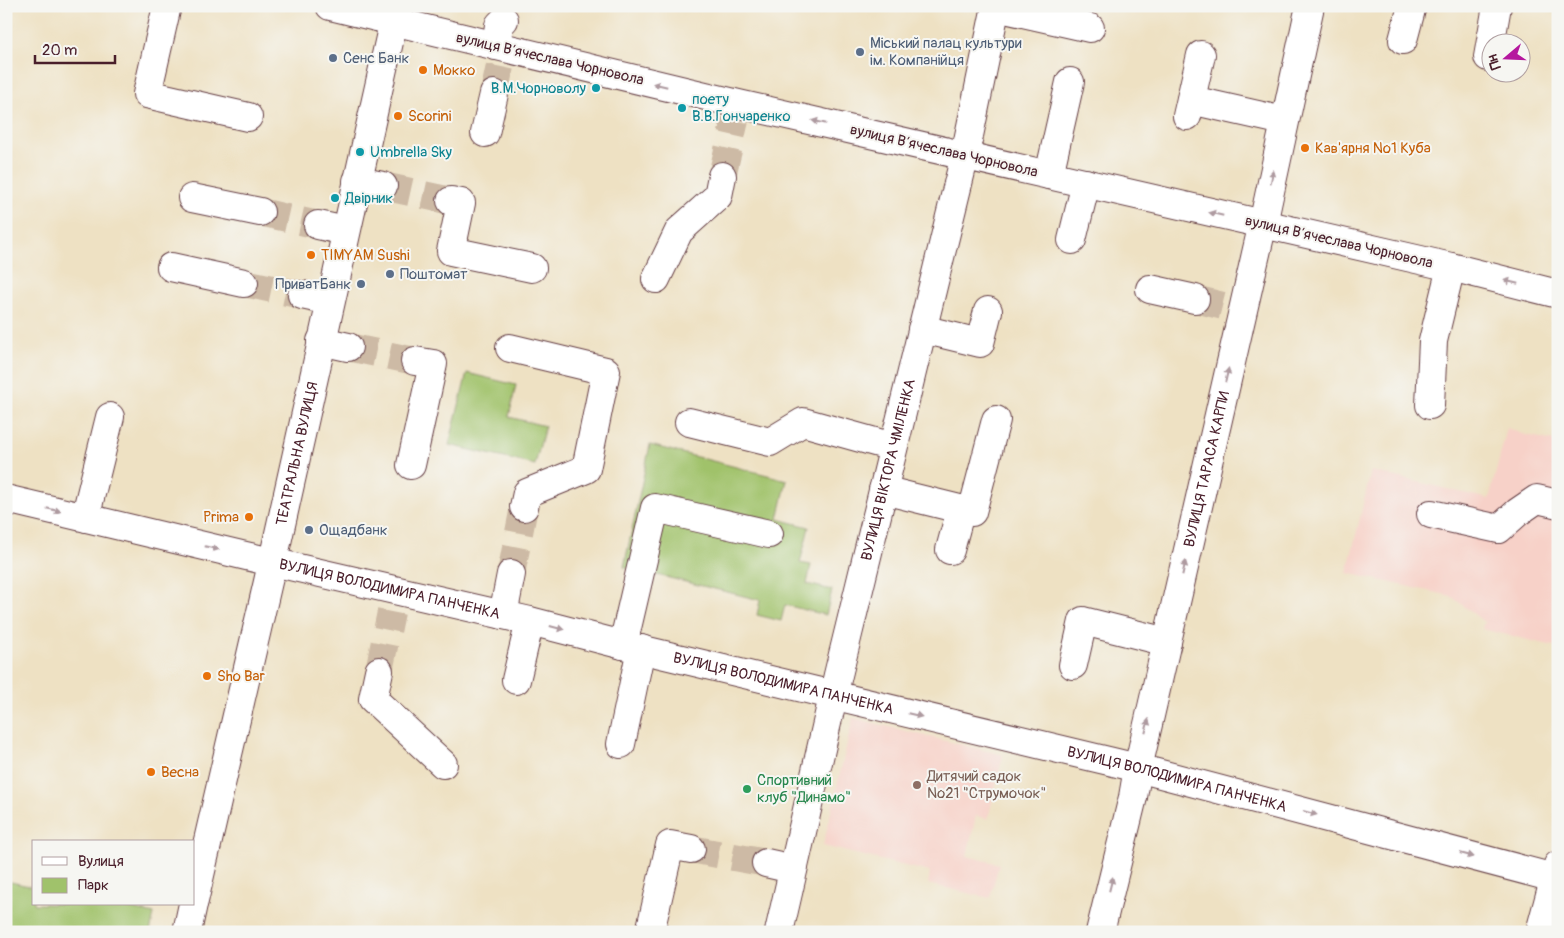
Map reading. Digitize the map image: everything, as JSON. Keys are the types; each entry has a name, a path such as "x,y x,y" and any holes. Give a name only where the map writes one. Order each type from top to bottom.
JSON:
{"street":[{"path":"167,6 147,94 248,117"},
{"name":"вулиця Вʼячеслава Чорновола","path":"330,6 395,14 500,54 737,112 964,155 1451,267 1558,294"},
{"path":"996,6 1090,28"},
{"name":"ВУЛИЦЯ ВІКТОРА ЧМІЛЕНКА","path":"779,932 964,155 996,6"},
{"name":"ВУЛИЦЯ ТАРАСА КАРПИ","path":"1100,932 1167,642 1232,308 1262,224 1310,6"},
{"path":"1403,40 1412,6"},
{"path":"1492,32 1497,6"},
{"name":"ТЕАТРАЛЬНА ВУЛИЦЯ","path":"195,894 346,231 370,183 395,14"},
{"path":"500,54 499,25 504,20"},
{"path":"1201,55 1186,117 1211,124"},
{"path":"1049,175 1070,82"},
{"path":"485,133 494,94"},
{"path":"1191,100 1284,121"},
{"path":"656,279 679,231 718,196 722,176"},
{"path":"1072,240 1086,184"},
{"path":"192,198 260,212"},
{"path":"451,202 461,204 451,251 532,268"},
{"path":"318,225 346,231"},
{"path":"171,267 244,283"},
{"path":"1430,405 1433,341 1451,267"},
{"path":"1150,289 1195,299"},
{"path":"302,295 330,301"},
{"path":"922,329 980,343 988,311"},
{"path":"321,341 348,347"},
{"path":"510,348 606,371 586,469 527,493 524,507"},
{"path":"411,465 433,364 415,361"},
{"path":"88,518 89,502 110,417"},
{"path":"883,490 972,512 996,420"},
{"path":"689,422 770,442 803,422 893,447"},
{"name":"ВУЛИЦЯ ВОЛОДИМИРА ПАНЧЕНКА","path":"6,499 272,562 394,602 503,615 530,621 1138,768 1557,874"},
{"path":"1431,514 1499,529 1518,512 1537,499 1558,504"},
{"path":"621,744 632,647 655,508 769,534"},
{"path":"950,550 961,509"},
{"path":"503,615 511,574"},
{"path":"516,680 530,621"},
{"path":"1072,665 1083,621 1167,642"},
{"path":"379,671 373,699 443,764"},
{"path":"650,932 670,845 691,849"},
{"path":"766,863 793,869"},
{"path":"1540,932 1557,874"},
{"name":"ТЕАТРАЛЬНА ВУЛИЦЯ","path":"187,932 192,906"}],"shaded area":[{"path":"1507,428 1522,434 1558,442 1558,647 1482,629 1484,622 1451,596 1347,573 1371,471 1489,499"},
{"name":"Дитячий садок №21 \"Струмочок\"","path":"853,718 1003,755 988,819 976,816 967,856 999,864 990,898 928,884 930,872 823,846"}],"green space":[{"path":"467,373 516,385 509,417 545,426 535,465 449,445"},
{"path":"650,445 787,480 778,519 809,527 800,563 811,565 807,584 832,590 826,615 785,605 781,621 757,615 760,600 624,567"},
{"path":"6,881 32,887 32,906 119,906 154,914 150,932 6,932"}],"tunnel":[{"path":"494,94 500,66"},
{"path":"722,176 735,120"},
{"path":"383,186 451,201"},
{"path":"260,212 318,225"},
{"path":"244,283 302,295"},
{"path":"1195,299 1223,306"},
{"path":"348,347 415,361"},
{"path":"511,574 524,507"},
{"path":"379,671 391,612"},
{"path":"691,849 766,863"}],"place":[{"name":"Міський палац культури ім. Компанійця","path":"860,52"},
{"name":"Сенс Банк","path":"333,58"},
{"name":"Мокко","path":"423,70"},
{"name":"В.М.Чорноволу","path":"596,88"},
{"name":"поету В.В.Гончаренко","path":"682,108"},
{"name":"Scorini","path":"398,116"},
{"name":"Кав'ярня №1 Куба","path":"1305,148"},
{"name":"Umbrella Sky","path":"360,152"},
{"name":"Двірник","path":"335,198"},
{"name":"TIMYAM Sushi","path":"311,255"},
{"name":"Поштомат","path":"390,274"},
{"name":"ПриватБанк","path":"361,284"},
{"name":"Prima","path":"249,517"},
{"name":"Ощадбанк","path":"309,530"},
{"name":"Sho Bar","path":"207,676"},
{"name":"Весна","path":"151,772"},
{"name":"Дитячий садок №21 \"Струмочок\"","path":"917,785"},
{"name":"Спортивний клуб \"Динамо\"","path":"747,789"}]}
